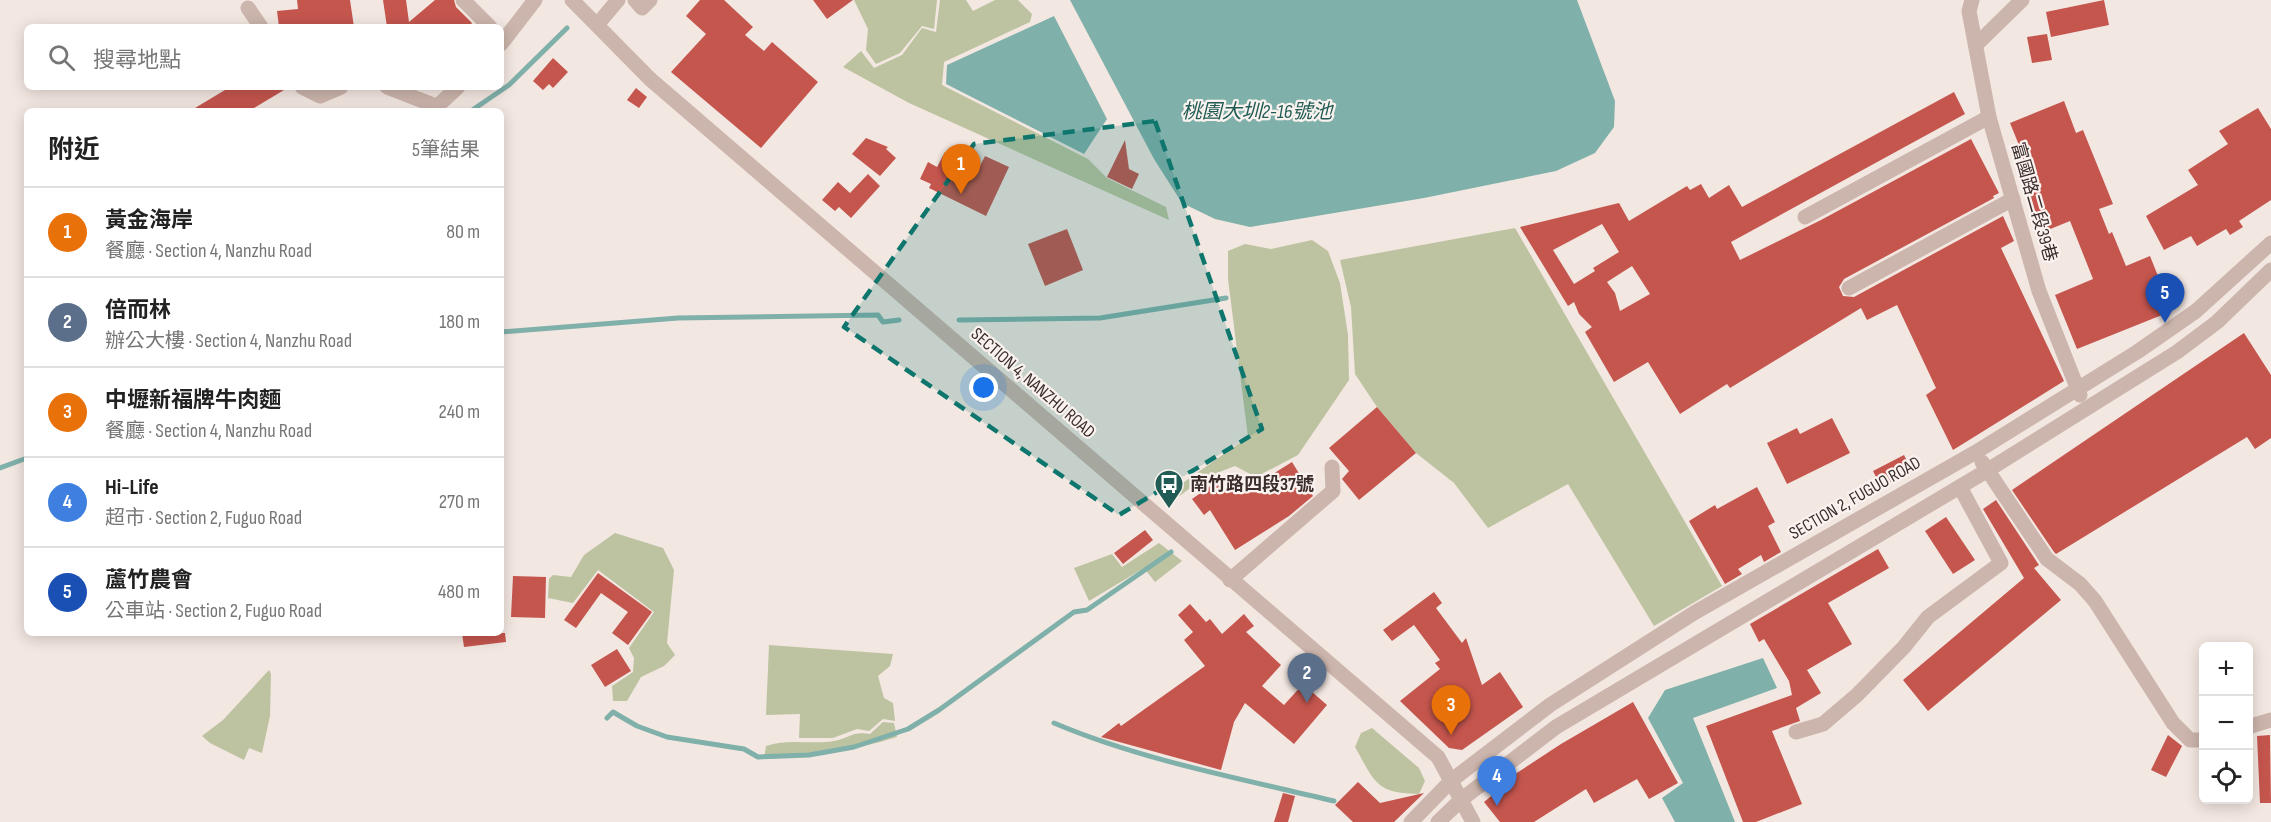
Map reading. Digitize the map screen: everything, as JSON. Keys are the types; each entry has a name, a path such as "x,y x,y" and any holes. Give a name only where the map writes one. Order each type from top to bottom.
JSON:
{"street":[{"path":"463,0 487,24"},
{"path":"504,39 535,0"},
{"name":"SECTION 4, NANZHU ROAD","path":"572,0 650,79 1438,757 1473,822"},
{"path":"597,25 618,0"},
{"path":"636,0 642,8 650,0"},
{"name":"富國路二段39巷","path":"1972,0 1969,12 1977,44 1989,117 2039,291 2076,389 2087,408"},
{"path":"1977,44 2022,0"},
{"path":"248,8 259,24"},
{"path":"308,90 320,96 334,90"},
{"path":"393,90 432,108"},
{"path":"435,108 455,90"},
{"path":"1805,217 1989,117"},
{"path":"1849,288 2013,199"},
{"name":"SECTION 2, FUGUO ROAD","path":"1411,822 1452,780 1550,705 1694,613 1976,452 2137,352 2196,311 2271,243"},
{"path":"1438,822 1462,799 1556,727 1960,487 2185,346 2217,322 2271,270"},
{"path":"1976,452 2047,559 2080,584 2095,601 2173,723 2190,740 2199,740"},
{"path":"1230,579 1333,491 1332,466"},
{"path":"1796,732 1823,724 1857,695 1904,647 1928,616 2001,563 1960,487"},
{"path":"2253,726 2271,720"}],"highlighted area":[{"path":"1155,121 1262,429 1119,515 844,327 974,144"}],"green space":[{"path":"854,0 937,0 934,29 922,26 900,53 876,64 866,50 868,29"},
{"path":"940,0 966,0 973,11 995,0 1018,0 1032,14 1030,22 944,62 942,85 1088,159 1107,178 1166,207 1169,220 909,103 843,67 861,51 874,68 902,55 922,28 936,32"},
{"path":"1515,228 1722,586 1654,626 1568,484 1488,528 1454,483 1416,453 1377,407 1355,374 1351,307 1340,260"},
{"path":"1312,240 1328,251 1340,283 1348,335 1349,380 1298,455 1256,477 1235,466 1204,478 1174,500 1167,494 1248,437 1228,279 1228,251 1245,244 1271,249"},
{"path":"615,533 663,548 674,570 667,643 675,655 664,666 641,677 627,701 613,701 612,686 633,672 634,658 629,648 654,612 598,570 573,603 548,598 549,579 553,575 571,577 584,555"},
{"path":"1159,543 1182,561 1155,582 1144,568 1089,601 1074,568 1112,554 1122,567"},
{"path":"769,645 893,654 890,666 878,676 884,698 893,703 895,721 883,719 869,731 857,729 833,738 799,738 800,714 766,715"},
{"path":"269,670 271,674 270,716 262,753 249,748 244,760 210,743 202,736 223,720"},
{"path":"883,722 894,723 897,737 831,752 764,759 766,746 783,742 825,742 855,734 870,734"},
{"path":"1372,728 1419,768 1425,781 1419,794 1393,791 1385,788 1372,777 1355,747 1361,733"}],"water":[{"name":"桃園大圳2-16號池","path":"1070,0 1577,0 1615,101 1614,127 1595,153 1556,171 1424,198 1250,227 1215,219 1182,203 1154,159"},
{"path":"1054,16 1107,119 1084,154 946,84 947,65"},
{"path":"1763,658 1777,688 1693,718 1735,822 1675,822 1662,798 1683,783 1648,718 1665,690"}],"building":[{"path":"297,0 350,0 354,24 279,24 277,11 298,9"},
{"path":"383,0 406,0 409,22 435,0 454,0 456,7 472,23 471,24 387,24"},
{"path":"700,0 724,0 753,27 745,35 764,51 772,42 818,82 761,148 671,72 706,34 686,16"},
{"path":"813,0 853,0 827,19"},
{"path":"2104,0 2109,25 2051,37 2046,12"},
{"path":"2047,34 2052,60 2032,63 2027,37"},
{"path":"553,58 568,72 553,88 549,84 543,90 533,81"},
{"path":"636,88 647,97 639,108 627,100"},
{"path":"225,90 284,90 254,108 195,108"},
{"path":"1954,92 1965,114 1731,242 1740,260 1821,220 1971,139 1999,193 1993,196 1994,198 1844,279 1839,287 1843,296 1854,297 2003,216 2014,241 2001,248 2064,381 1953,450 1926,395 1936,388 1897,305 1867,320 1861,308 1730,388 1727,384 1680,414 1648,362 1614,382 1585,332 1592,327 1579,314 1574,302 1568,306 1520,227 1619,203 1629,221 1687,186 1690,190 1701,184 1709,198 1729,185 1742,207","holes":["1602,224 1619,252 1593,268 1595,271 1574,284 1553,250","1632,266 1650,294 1620,311 1615,293 1607,282"]},
{"path":"2064,101 2076,133 2083,130 2113,204 2099,209 2109,234 2112,232 2126,266 2150,256 2172,311 2077,349 2055,295 2093,279 2070,221 2043,232 2014,158 2023,155 2010,123"},
{"path":"2258,108 2271,129 2271,200 2239,221 2243,227 2230,235 2226,229 2197,246 2191,236 2164,250 2146,216 2198,185 2188,170 2228,144 2219,131"},
{"path":"866,138 888,147 886,149 896,158 880,176 852,154"},
{"path":"1125,140 1129,169 1139,174 1132,189 1107,177"},
{"path":"945,152 979,168 985,156 1009,167 986,216 929,188 931,184 920,179 928,162 937,167"},
{"path":"868,174 880,186 851,218 839,207 835,211 822,200 838,182 850,193"},
{"path":"1067,229 1083,270 1045,286 1028,244"},
{"path":"2244,333 2271,375 2271,438 2255,449 2247,437 2056,554 2012,490"},
{"path":"1377,407 1416,453 1359,500 1342,479 1349,471 1329,448"},
{"path":"1832,418 1850,453 1787,484 1767,443 1797,428 1800,434"},
{"path":"1904,455 1912,471 1881,487 1873,471"},
{"path":"1292,462 1313,496 1289,516 1235,550 1210,510 1204,515 1192,499 1229,473 1231,476 1237,472 1249,489"},
{"path":"1757,487 1775,522 1768,526 1781,552 1764,562 1761,555 1738,569 1742,574 1725,584 1689,521 1715,505 1717,509"},
{"path":"1996,500 2039,565 2034,568 2061,600 1928,711 1903,680 2024,578 1983,509"},
{"path":"1946,517 1975,560 1953,574 1925,531"},
{"path":"1145,530 1153,540 1123,564 1114,553"},
{"path":"1878,549 1889,568 1828,603 1852,644 1807,670 1821,693 1796,708 1800,721 1772,731 1802,804 1756,822 1743,822 1706,726 1792,695 1789,681 1764,639 1759,642 1750,624"},
{"path":"598,573 652,612 628,645 612,633 628,612 601,593 576,628 564,620"},
{"path":"513,576 546,577 545,618 511,617"},
{"path":"1434,592 1442,603 1436,608 1462,643 1466,638 1482,685 1500,672 1523,707 1462,750 1449,748 1400,701 1440,669 1435,663 1440,660 1414,625 1392,641 1383,630"},
{"path":"1190,604 1206,622 1210,619 1222,634 1244,614 1254,626 1246,632 1281,665 1262,686 1284,705 1303,684 1327,705 1294,744 1245,703 1234,722 1221,770 1101,737 1119,723 1121,726 1205,666 1184,640 1193,632 1178,615"},
{"path":"505,633 506,642 464,647 462,636 504,636"},
{"path":"617,649 631,671 605,687 591,665"},
{"path":"1633,702 1678,783 1649,799 1637,779 1594,803 1586,789 1534,822 1500,822 1484,802 1507,783 1506,780 1561,744"},
{"path":"2168,735 2182,746 2166,777 2151,770"},
{"path":"2270,735 2271,803 2260,803 2257,736"},
{"path":"1358,782 1380,803 1424,793 1394,822 1353,822 1335,805"},
{"path":"1283,793 1295,796 1288,822 1274,822"}],"waterway":[{"path":"504,88 567,28"},
{"path":"475,108 502,90"},
{"path":"959,320 1100,318 1226,298"},
{"path":"504,332 678,318 878,315 883,322 899,320"},
{"path":"0,468 24,459"},
{"path":"607,718 613,712 637,726 667,737 744,749 758,757 809,755 854,747 908,729 939,710 1074,612 1087,610 1171,552"},
{"path":"1054,723 1157,758 1334,801"}],"place":[{"name":"黃金海岸","path":"961,194"},
{"name":"蘆竹農會","path":"2165,323"},
{"name":"南竹路四段37號","path":"1169,510"},
{"name":"倍而林","path":"1307,703"},
{"name":"中壢新福牌牛肉麵","path":"1451,735"},
{"name":"Hi-Life","path":"1497,806"}]}
